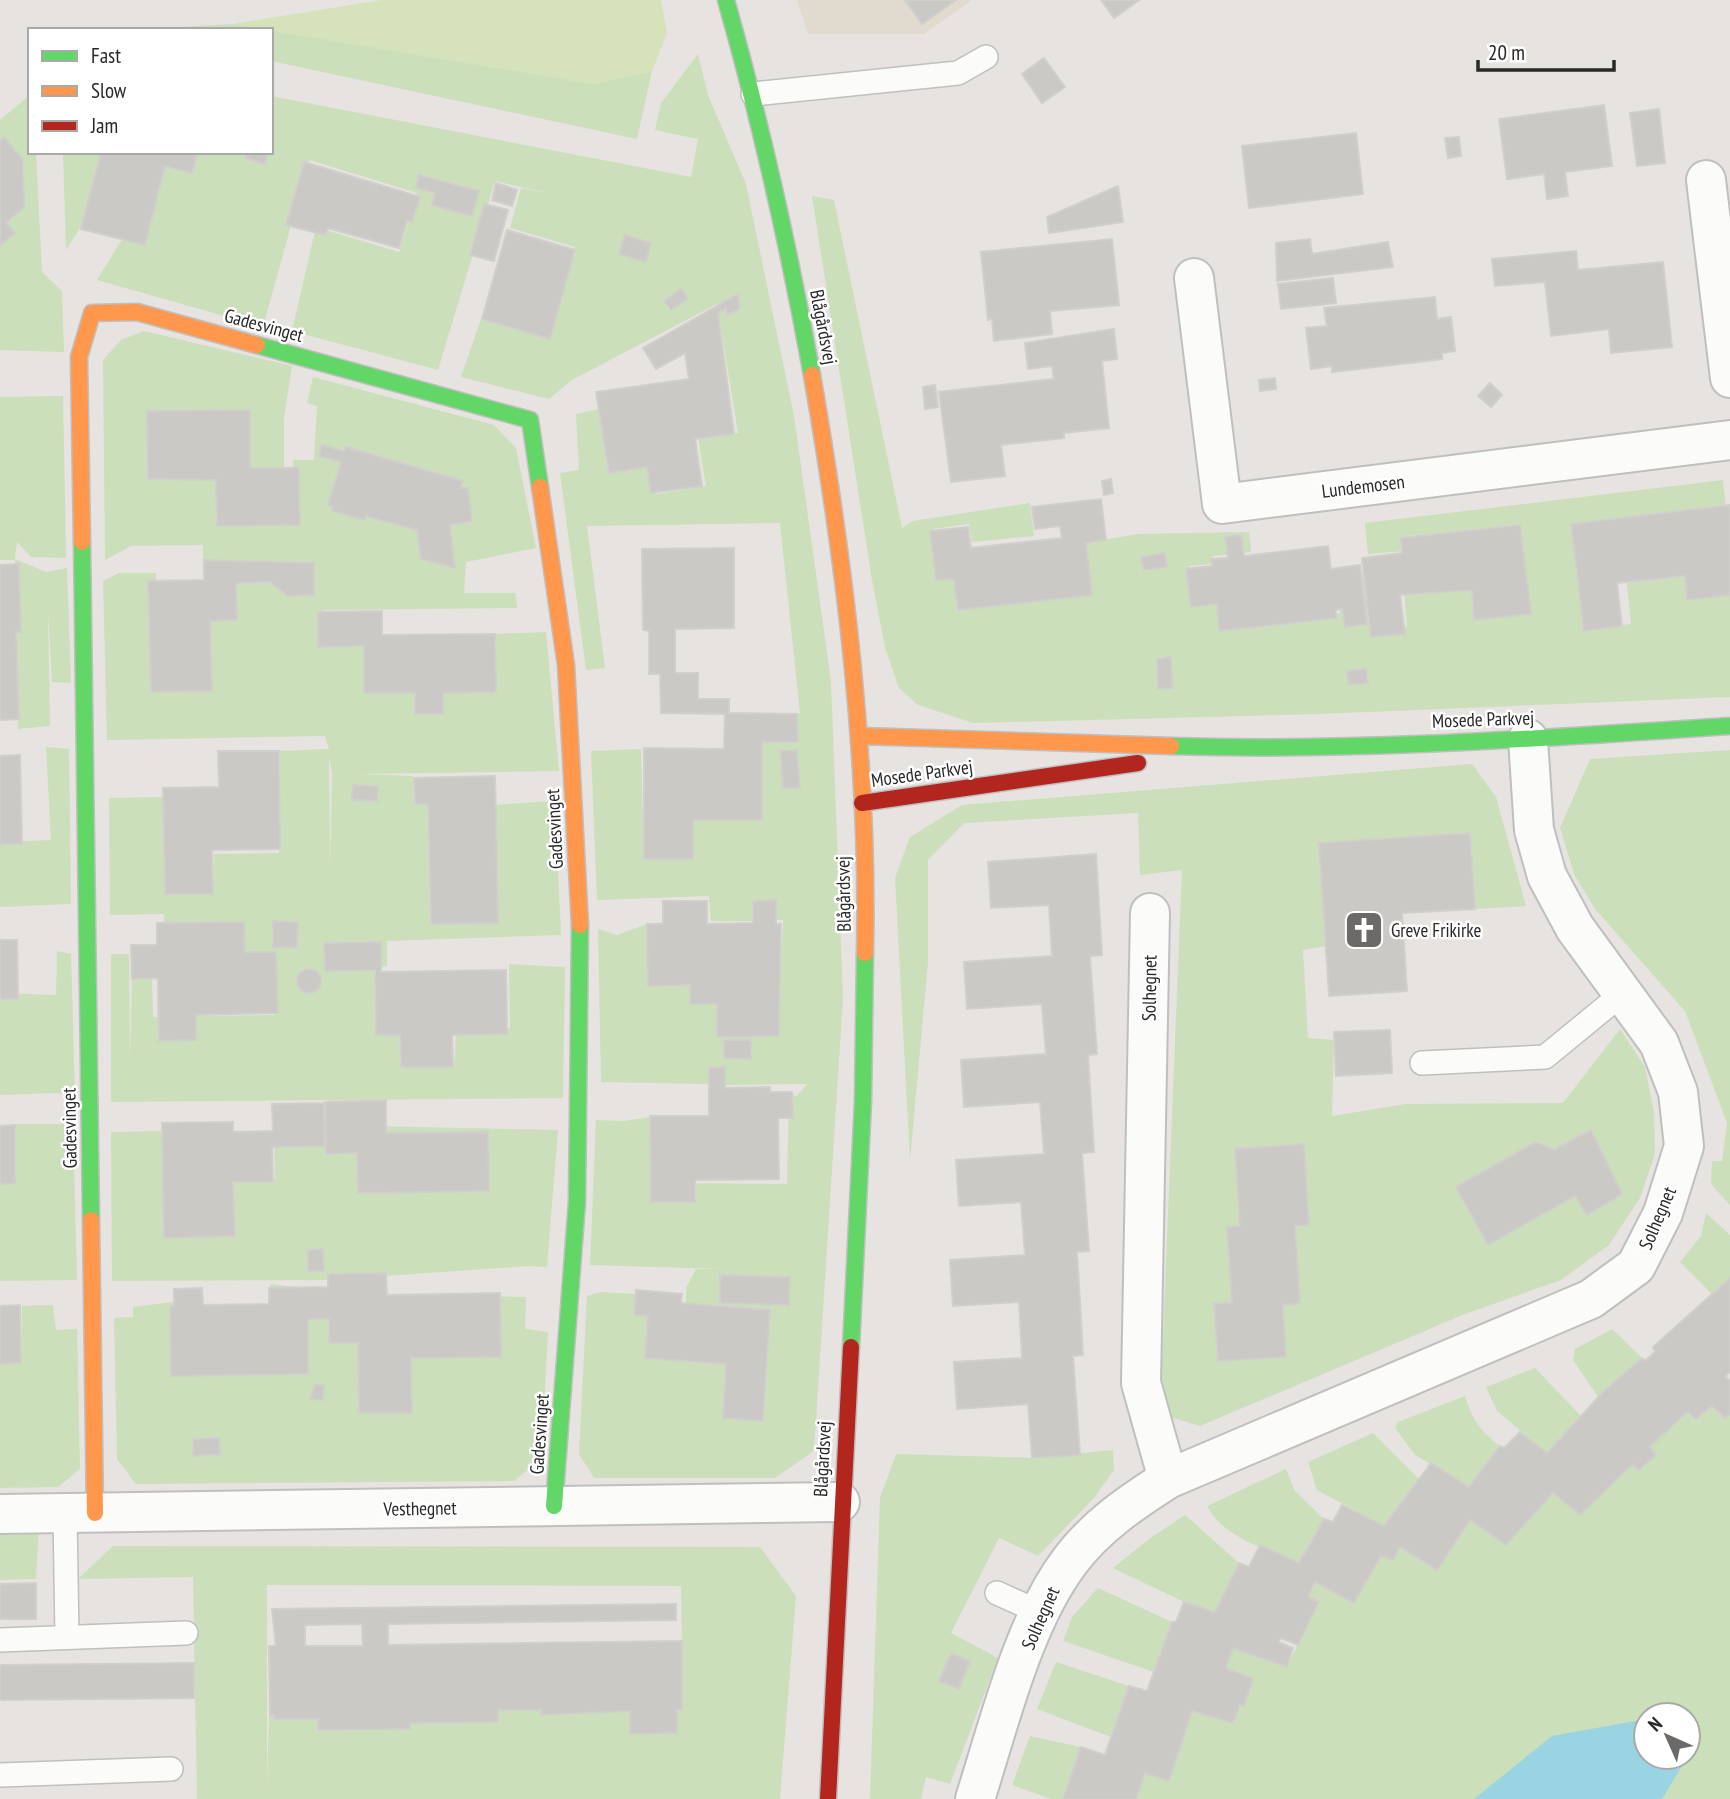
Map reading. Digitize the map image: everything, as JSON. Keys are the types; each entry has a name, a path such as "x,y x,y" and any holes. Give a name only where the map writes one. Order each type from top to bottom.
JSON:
{"street":[{"name":"Blågårdsvej","path":"726,0 752,94 796,288 827,462 860,736 866,923 863,1101 828,1799"},
{"path":"1706,180 1730,378"},
{"name":"Lundemosen","path":"1194,278 1222,504 1730,440"},
{"name":"Gadesvinget","path":"80,1513 79,358 92,313 137,312 530,419 566,665 580,921 577,1202 554,1506"},
{"name":"Mosede Parkvej","path":"860,736 1237,748 1528,739 1730,726"},
{"name":"Solhegnet","path":"975,1799 1039,1612 1071,1559 1115,1513 1168,1479 1591,1299 1636,1266 1663,1213 1684,1146 1678,1093 1659,1043 1575,928 1547,876 1534,830 1528,739"},
{"name":"Mosede Parkvej","path":"862,803 1237,748"},
{"name":"Solhegnet","path":"1150,913 1141,1383 1168,1479"},
{"name":"Vesthegnet","path":"0,1514 841,1502"}],"lane":[{"path":"752,94 958,73 986,57"},
{"path":"1422,1063 1545,1057 1623,993"},
{"path":"67,1637 80,1513"},
{"path":"997,1593 1039,1612"},
{"path":"0,1640 186,1633"},
{"path":"0,1775 171,1769"}],"shaded area":[{"path":"797,0 972,0 924,34 808,34"}],"green space":[{"path":"382,0 661,0 667,33 652,71 594,84 273,31 273,28 232,24"},
{"path":"232,24 257,28 161,28"},
{"path":"273,30 594,84 652,71 637,139 273,61"},
{"path":"698,54 708,95 746,184 794,416 831,681 843,998 814,1451 775,1478 594,1478 579,1454 587,1296 600,1292 654,1295 732,1355 729,1411 765,1412 770,1309 686,1305 686,1288 696,1269 723,1269 590,1265 596,1120 624,1121 651,1117 650,1183 787,1184 789,1095 797,1096 807,1084 725,1085 725,1068 709,1068 709,1084 601,1082 598,929 617,935 647,924 648,986 690,985 690,1004 717,1004 718,1037 779,1036 783,920 776,920 776,900 753,901 753,921 711,921 709,896 597,900 591,751 641,749 644,859 693,820 762,820 762,742 797,742 797,714 800,713 780,523 587,526 605,668 586,670 560,473 579,470 576,414 600,409 604,450 649,447 656,494 706,486 698,437 738,433 717,304 572,380 549,399 461,377 482,316 550,334 575,247 510,228 521,188 550,194 495,181 438,370 292,331 316,227 399,252 417,193 309,160 263,327 97,280 124,236 145,242 167,163 193,171 197,154 273,154 273,96 691,177 698,139 655,130 661,103"},
{"path":"28,97 28,154 36,154 42,272 62,291 64,352 0,350 0,120"},
{"path":"63,154 101,154 82,225 66,250"},
{"path":"812,196 834,200 902,528 913,521 1030,503 1034,536 972,542 969,524 933,529 938,559 1086,543 1138,534 1249,532 1251,552 1213,556 1212,564 1189,566 1191,606 1218,602 1222,628 1340,613 1338,576 1364,574 1370,631 1407,627 1404,590 1519,526 1405,536 1406,551 1368,554 1365,523 1723,480 1726,508 1576,524 1587,629 1631,624 1627,583 1686,577 1730,591 1730,697 1319,714 973,723 918,705 899,688 885,647 872,580"},
{"path":"144,331 292,366 284,418 284,474 224,467 292,511 293,460 314,460 317,406 307,403 313,377 494,425 516,448 536,548 466,562 464,593 515,593 517,608 324,610 324,644 363,643 366,690 496,685 493,634 546,632 559,771 359,774 413,776 414,805 427,805 430,921 498,919 494,805 555,801 561,935 387,941 387,966 374,967 375,1035 399,1035 400,1060 455,1059 456,1029 510,1028 509,964 565,967 563,1098 111,1102 111,954 129,954 130,1059 132,979 152,979 153,1017 275,1015 274,954 165,956 164,914 110,915 109,798 163,797 165,891 213,891 214,854 279,853 277,751 329,749 325,736 107,740 103,581 119,573 156,573 158,683 204,611 235,579 203,579 203,545 131,546 105,560 103,360 121,340","holes":["329,757 332,773 330,870"]},
{"path":"63,396 66,558 31,557 17,542 15,559 46,572 67,568 71,683 52,682 48,609 50,726 18,729 15,560 0,560 0,397"},
{"path":"46,747 69,749 71,904 0,907 0,842 51,840"},
{"path":"1730,750 1730,1205 1711,1184 1712,1161 1722,1161 1727,1123 1685,1011 1595,909 1574,874 1560,828 1590,759"},
{"path":"1472,764 1496,797 1526,906 1475,909 1469,833 1319,843 1326,946 1303,950 1308,1038 1334,1040 1332,1116 1406,1104 1563,1103 1620,1029 1645,1067 1654,1112 1655,1154 1640,1198 1609,1245 1561,1280 1465,1314 1200,1426 1170,1417 1161,1385 1182,870 1140,875 1138,813 964,823 928,860 928,962 910,1160 895,878 910,837 962,805","holes":["1308,1225 1295,1226 1300,1303 1283,1305 1286,1356 1218,1361 1214,1303 1232,1303 1227,1228"]},
{"path":"57,951 71,954 75,1095 0,1095 0,993 56,995"},
{"path":"12,1124 73,1124 77,1280 0,1281 0,1178 13,1177"},
{"path":"274,1126 558,1130 547,1267 327,1280 112,1281 111,1132 164,1131 231,1179 275,1179"},
{"path":"1706,1213 1730,1235 1730,1278 1712,1294 1680,1262 1701,1236"},
{"path":"270,1284 340,1293 526,1297 525,1329 548,1332 541,1459 514,1481 136,1484 117,1459 114,1318 133,1317 133,1307 173,1302 173,1374 308,1375 309,1303 273,1302"},
{"path":"53,1305 56,1330 77,1329 80,1469 58,1487 0,1488 0,1357 22,1357 22,1306"},
{"path":"1612,1329 1642,1358 1598,1397 1573,1360 1575,1349"},
{"path":"1535,1368 1581,1416 1547,1453 1497,1411 1486,1387"},
{"path":"1465,1396 1478,1424 1500,1446 1469,1487 1415,1455 1395,1428 1398,1422"},
{"path":"1712,1406 1724,1417 1730,1413 1730,1799 1136,1799 1145,1773 1169,1780 1192,1711 1233,1723 1253,1680 1226,1668 1233,1648 1287,1667 1318,1602 1308,1596 1315,1582 1354,1603 1381,1556 1393,1560 1400,1547 1437,1569 1470,1520 1507,1545 1553,1493 1580,1515 1633,1464 1655,1455 1650,1447 1687,1412 1696,1419"},
{"path":"1373,1433 1419,1479 1384,1526 1317,1490 1308,1462"},
{"path":"1113,1450 1114,1470 1094,1498 1038,1556 999,1538 951,1633 998,1658 950,1784 926,1777 921,1799 870,1799 880,1498 896,1454 1032,1458"},
{"path":"1286,1469 1295,1491 1324,1519 1299,1563 1235,1535 1224,1527 1207,1506"},
{"path":"1185,1515 1239,1563 1215,1612 1184,1602 1113,1568"},
{"path":"0,1529 39,1529 36,1579 0,1580"},
{"path":"113,1546 760,1547 796,1596 780,1799 197,1799 193,1577 78,1579","holes":["267,1585 681,1586 683,1708 269,1714 267,1788"]},
{"path":"1098,1588 1172,1622 1154,1672 1063,1641 1072,1617"},
{"path":"1056,1662 1129,1686 1111,1737 1037,1709"},
{"path":"1030,1736 1081,1747 1063,1799 1051,1799 1012,1785"}],"water":[{"path":"1632,1722 1632,1771 1679,1771 1662,1799 1474,1799 1552,1736"}],"building":[{"path":"905,0 956,0 922,24"},
{"path":"1101,0 1139,0 1114,18"},
{"path":"1044,58 1065,87 1042,103 1022,74"},
{"path":"1604,105 1612,166 1565,172 1568,196 1547,199 1544,174 1507,179 1499,119"},
{"path":"1659,109 1665,163 1637,166 1630,113"},
{"path":"1356,133 1363,194 1249,208 1242,146"},
{"path":"4,137 23,159 24,207 6,223 15,233 0,246 0,141"},
{"path":"1459,137 1461,156 1448,158 1445,138"},
{"path":"100,154 197,154 192,173 165,166 145,245 81,229"},
{"path":"246,154 268,154 265,164 245,158"},
{"path":"304,162 420,197 412,222 407,221 399,248 328,228 325,235 286,225"},
{"path":"419,175 479,191 472,216 432,205 435,193 416,188"},
{"path":"496,183 517,190 512,206 492,200"},
{"path":"1118,186 1123,222 1049,233 1047,217"},
{"path":"484,204 508,210 494,261 470,255"},
{"path":"507,230 575,250 550,339 482,319"},
{"path":"625,235 651,243 646,262 619,254"},
{"path":"1112,239 1119,305 1050,311 1052,334 994,341 992,319 988,320 981,252"},
{"path":"1310,239 1312,254 1388,242 1393,267 1277,281 1276,243"},
{"path":"1576,251 1578,270 1663,262 1672,347 1611,353 1609,329 1551,336 1545,282 1495,286 1492,259"},
{"path":"1333,278 1336,303 1281,309 1278,284"},
{"path":"681,289 688,299 671,310 664,301"},
{"path":"738,294 740,309 727,315 726,308 718,313 734,434 695,439 702,486 651,493 647,467 609,473 596,392 689,379 685,353 656,369 643,348"},
{"path":"1435,297 1437,319 1451,317 1455,351 1442,353 1442,359 1332,372 1332,366 1311,369 1306,328 1327,326 1324,308"},
{"path":"1114,329 1117,359 1102,361 1109,428 1064,433 1064,438 1001,445 1005,476 951,482 939,392 1054,379 1052,366 1028,369 1025,343"},
{"path":"1275,378 1276,389 1260,391 1259,380"},
{"path":"1490,383 1502,395 1491,407 1478,396"},
{"path":"935,385 938,407 925,409 923,387"},
{"path":"250,410 250,468 299,468 300,525 217,526 216,480 148,479 147,411"},
{"path":"322,445 344,451 346,447 463,481 460,488 468,488 472,521 450,525 455,568 421,559 417,530 366,516 365,520 332,511 333,506 328,505 341,462 319,456"},
{"path":"1111,479 1113,493 1104,495 1102,481"},
{"path":"1101,499 1106,540 1086,543 1092,595 958,610 954,579 936,580 930,531 968,527 971,548 1062,538 1060,526 1035,529 1032,507"},
{"path":"1730,505 1730,595 1687,600 1685,576 1617,583 1622,626 1584,631 1571,524"},
{"path":"1520,525 1531,614 1474,620 1472,590 1400,595 1405,634 1371,637 1362,558 1402,553 1401,538"},
{"path":"1241,535 1244,556 1328,546 1331,569 1360,565 1367,624 1345,627 1342,609 1335,610 1337,618 1219,631 1217,604 1191,607 1186,569 1212,566 1211,559 1228,558 1225,537"},
{"path":"734,548 734,628 675,629 675,673 698,673 698,699 729,699 729,713 797,714 798,742 762,742 762,820 693,820 693,859 644,859 644,748 724,749 725,714 661,713 660,674 649,674 649,631 643,630 642,549"},
{"path":"1165,553 1167,567 1144,570 1141,557"},
{"path":"204,560 314,563 314,595 288,596 270,582 236,583 237,620 210,621 212,691 151,692 148,581 204,580"},
{"path":"19,564 21,632 16,632 19,719 0,720 0,565"},
{"path":"382,611 382,635 495,634 496,692 443,693 443,714 415,714 415,693 364,693 364,646 318,647 318,612"},
{"path":"1171,657 1173,688 1158,689 1157,659"},
{"path":"1366,669 1368,683 1349,685 1347,671"},
{"path":"797,750 800,788 783,788 780,751"},
{"path":"218,751 279,751 280,849 212,850 213,894 165,894 163,788 219,787"},
{"path":"20,755 22,844 0,844 0,756"},
{"path":"495,776 498,923 431,924 428,804 415,804 414,778"},
{"path":"353,785 378,786 377,801 352,800"},
{"name":"Greve Frikirke","path":"1470,833 1475,909 1402,913 1407,991 1329,996 1319,843"},
{"path":"1096,854 1102,955 1090,956 1097,1054 1088,1055 1094,1152 1082,1153 1089,1251 1077,1252 1083,1355 1073,1356 1080,1455 1032,1458 1028,1404 957,1409 954,1362 1022,1358 1019,1302 953,1306 950,1260 1025,1255 1021,1202 959,1206 956,1160 1044,1154 1040,1102 964,1107 961,1060 1046,1054 1042,1004 967,1009 964,962 1052,956 1049,905 991,908 988,862"},
{"path":"776,900 776,924 781,924 779,1036 717,1037 717,1004 690,1004 690,985 648,986 647,924 663,924 663,901 707,901 707,924 753,923 753,901"},
{"path":"273,921 298,922 297,948 273,947"},
{"path":"244,922 245,952 276,952 278,1013 196,1015 196,1040 159,1041 158,978 132,979 131,945 157,945 157,923"},
{"path":"0,940 17,940 18,999 0,999"},
{"path":"381,942 381,972 506,970 507,1034 452,1035 453,1067 401,1067 400,1035 376,1035 375,970 325,971 324,943"},
{"path":"309,969 318,972 321,981 318,990 309,993 300,990 297,981 300,972"},
{"path":"1390,1030 1392,1073 1336,1076 1334,1032"},
{"path":"724,1040 751,1040 751,1059 724,1058"},
{"path":"725,1067 725,1088 770,1087 770,1092 792,1092 793,1118 778,1118 779,1179 695,1180 695,1202 651,1202 650,1116 709,1116 709,1068"},
{"path":"386,1100 386,1133 488,1132 489,1191 358,1193 357,1153 326,1154 325,1102"},
{"path":"324,1103 325,1146 272,1147 273,1182 233,1182 235,1236 164,1238 162,1123 233,1122 233,1132 273,1131 272,1104"},
{"path":"15,1125 15,1183 0,1184 0,1126"},
{"path":"1591,1130 1622,1194 1587,1215 1575,1196 1488,1245 1456,1187 1536,1142 1554,1150"},
{"path":"1304,1144 1309,1225 1295,1226 1300,1303 1283,1305 1286,1357 1218,1361 1214,1303 1232,1303 1227,1227 1240,1226 1235,1149"},
{"path":"323,1249 324,1271 308,1271 308,1250"},
{"path":"386,1273 387,1295 500,1293 501,1357 411,1358 412,1413 359,1413 358,1343 329,1343 329,1319 308,1319 308,1374 171,1376 170,1306 174,1306 174,1289 202,1288 203,1305 269,1304 269,1288 328,1287 328,1274"},
{"path":"720,1275 790,1277 789,1305 720,1303"},
{"path":"1730,1278 1730,1372 1725,1376 1730,1381 1730,1413 1725,1418 1712,1406 1696,1419 1687,1412 1650,1447 1656,1455 1639,1470 1633,1464 1580,1515 1553,1493 1506,1545 1470,1520 1437,1570 1400,1547 1393,1560 1381,1556 1354,1603 1315,1582 1308,1596 1319,1602 1298,1645 1281,1638 1278,1642 1293,1648 1287,1667 1233,1648 1226,1668 1253,1679 1244,1706 1240,1705 1233,1723 1192,1711 1169,1781 1145,1773 1136,1799 1063,1799 1081,1747 1105,1755 1129,1686 1147,1691 1172,1622 1176,1622 1184,1602 1215,1612 1239,1563 1249,1567 1260,1545 1299,1563 1324,1519 1333,1522 1342,1505 1384,1526 1431,1463 1469,1487 1500,1446 1504,1448 1520,1432 1547,1453 1604,1391 1642,1358 1645,1361 1655,1352 1653,1347"},
{"path":"636,1290 682,1294 681,1303 770,1310 763,1421 723,1418 726,1364 645,1358 648,1316 634,1315"},
{"path":"20,1305 21,1363 0,1364 0,1306"},
{"path":"315,1385 324,1385 323,1400 310,1399"},
{"path":"219,1438 220,1454 193,1456 193,1439"},
{"path":"36,1583 36,1619 0,1619 0,1584"},
{"path":"676,1604 676,1620 388,1624 388,1645 682,1641 682,1710 677,1710 677,1733 630,1734 630,1711 541,1715 542,1710 498,1710 498,1722 410,1723 410,1729 318,1730 318,1719 274,1719 274,1715 270,1715 269,1646 276,1646 272,1609","holes":["362,1624 363,1646 305,1646 305,1625"]},
{"path":"951,1653 970,1661 959,1689 939,1681"},
{"path":"194,1663 194,1698 0,1700 0,1665"}],"traffic: fast":[{"path":"726,0 774,186 812,375"},
{"path":"257,345 530,420 540,487"},
{"path":"82,542 91,1220"},
{"path":"1171,746 1381,745 1730,726"},
{"path":"554,1506 577,1202 580,925"},
{"path":"851,1347 863,1101 865,953"}],"traffic: slow":[{"path":"82,542 79,357 92,313 137,312 257,345"},
{"path":"812,375 835,518 859,735 865,953"},
{"path":"540,487 566,665 580,925"},
{"path":"860,736 1171,746"},
{"path":"91,1220 95,1513"}],"traffic: jam":[{"path":"862,803 1138,763"},
{"path":"828,1799 851,1347"}],"place":[{"name":"Greve Frikirke","path":"1364,930"}]}
